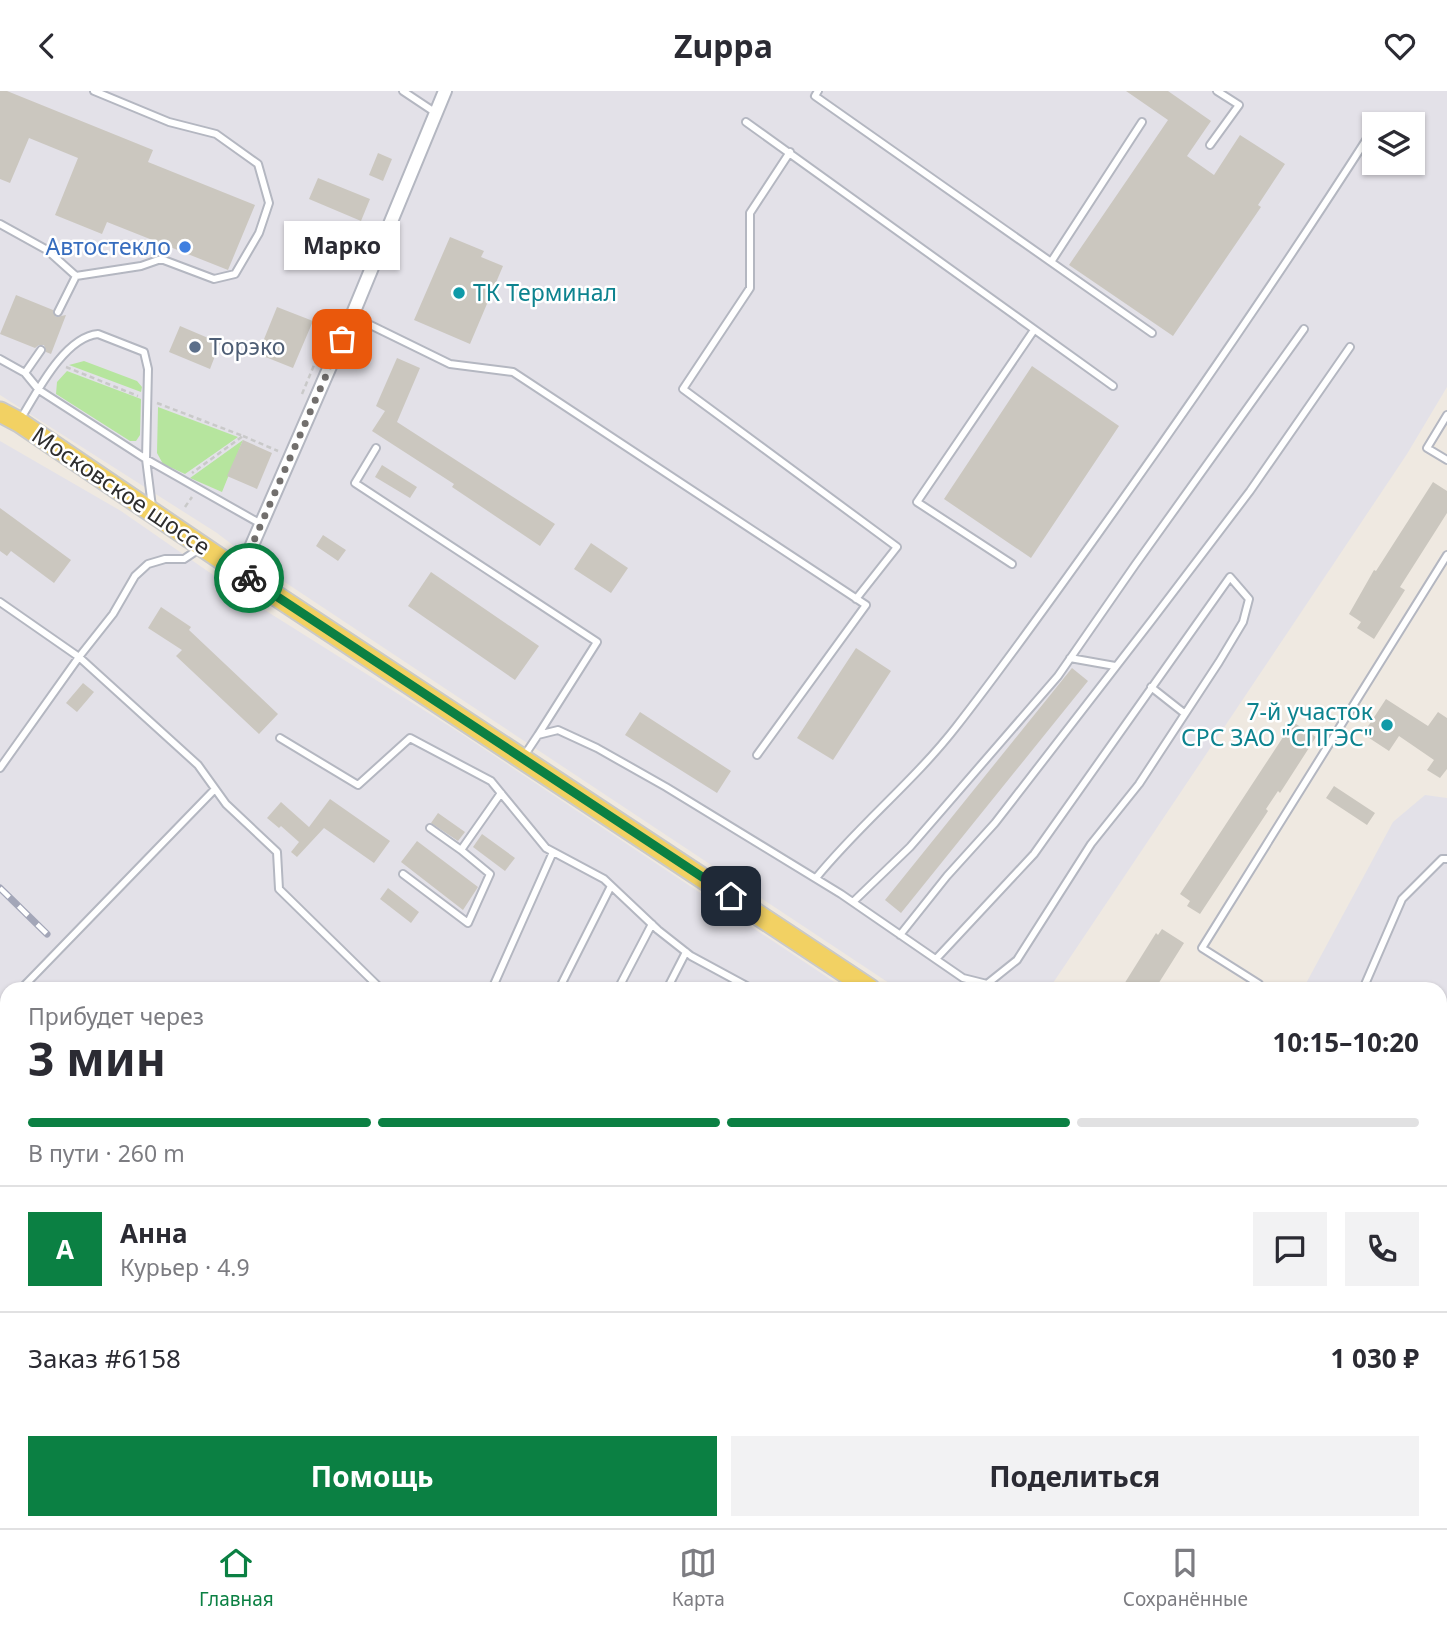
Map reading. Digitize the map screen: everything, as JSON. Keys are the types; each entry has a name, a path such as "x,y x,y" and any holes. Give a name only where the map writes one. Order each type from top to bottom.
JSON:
{"main road":[{"name":"Московское шоссе","path":"0,412 19,422 237,570 859,982"}],"street":[{"path":"237,570 249,552 352,316 445,91"}],"lane":[{"path":"76,277 141,266 160,259 214,279 235,274 259,233 269,203 258,164 216,134 169,122 94,91"},
{"path":"403,91 436,113"},
{"path":"818,91 815,96 1152,333"},
{"path":"1210,145 1239,105 1217,91"},
{"path":"746,122 1114,386"},
{"path":"1051,262 1142,122"},
{"path":"816,879 842,846 954,730 1027,633 1263,297 1362,146"},
{"path":"790,152 750,213 750,288 683,389 897,547 856,599"},
{"path":"0,224 47,250 76,277"},
{"path":"58,312 76,277"},
{"path":"352,316 450,364 513,372 866,605 757,755"},
{"path":"853,902 910,847 1058,676 1304,329"},
{"path":"1012,564 917,502 1034,330"},
{"path":"19,422 57,364 79,341 98,334 144,352 148,369 146,459 153,511"},
{"path":"900,935 947,876 995,823 1250,491 1350,347"},
{"path":"25,373 41,351"},
{"path":"0,359 25,373 39,390 146,459 261,524"},
{"path":"1447,415 1427,449 1447,460"},
{"path":"376,448 355,483 597,642 523,758"},
{"path":"0,768 113,614 135,576 148,564 165,559 184,559 202,546"},
{"path":"1256,982 1202,948 1447,555"},
{"path":"936,959 1034,854 1230,577 1249,599 1242,622 1219,662 1139,784 1091,844 1017,960 990,982"},
{"path":"0,602 79,657 198,765 226,804 277,852 279,888 374,982"},
{"path":"1070,658 1115,666"},
{"path":"1151,687 1184,713"},
{"path":"538,735 558,730 597,748 666,787 853,902 963,978 979,982"},
{"path":"279,738 358,785 410,738 491,781 546,848 604,879 686,952 740,982"},
{"path":"28,982 215,789"},
{"path":"461,850 501,793"},
{"path":"403,874 468,923 490,874 430,828"},
{"path":"495,982 553,852"},
{"path":"1366,982 1402,899 1442,859 1447,859"},
{"path":"563,982 611,886"},
{"path":"622,982 652,924"},
{"path":"671,982 686,952"}],"path":[{"path":"301,397 318,357"},
{"path":"57,364 279,451"},
{"path":"183,480 243,436"}],"shaded area":[{"path":"0,91 1447,91 1447,387 1407,454 1054,982 887,982 259,565 217,533 0,395"},
{"path":"0,441 121,511 252,602 457,731 834,982 0,982"},
{"path":"1425,795 1447,798 1447,982 1307,982 1393,822"}],"green space":[{"path":"84,361 137,381 142,387 141,392 69,365"},
{"path":"67,371 141,399 140,435 136,441 130,441 56,394 57,382"},
{"path":"158,407 238,437 185,474 163,464 157,453"},
{"path":"243,440 222,492 190,478"}],"building":[{"path":"0,91 7,91 153,150 148,162 255,205 228,270 107,222 102,234 55,215 78,158 29,138 10,183 0,179"},
{"path":"1126,91 1168,91 1211,121 1187,156 1214,175 1240,135 1285,164 1258,205 1261,207 1173,336 1069,265 1168,120"},
{"path":"378,153 392,159 383,181 369,175"},
{"path":"318,178 370,199 361,221 309,199"},
{"name":"ТК Терминал","path":"450,237 484,251 481,257 503,266 470,344 414,320"},
{"path":"16,295 53,310 56,317 66,315 51,354 46,352 44,345 35,348 0,334"},
{"path":"277,307 313,321 293,368 258,354"},
{"name":"Торэко","path":"180,326 220,343 210,369 169,352"},
{"path":"397,358 420,368 397,422 555,524 540,546 452,487 454,484 372,431 385,411 376,406"},
{"path":"1032,366 1119,426 1031,558 944,499"},
{"path":"243,440 272,453 257,489 227,476"},
{"path":"382,465 417,487 410,498 375,477"},
{"path":"1433,482 1447,491 1447,513 1400,587 1405,590 1374,639 1357,628 1361,622 1349,614 1374,570 1376,571"},
{"path":"0,508 71,560 54,583 11,551 7,556 0,551"},
{"path":"323,535 346,550 338,561 316,546"},
{"path":"591,543 628,568 611,593 574,569"},
{"path":"431,572 539,646 515,680 408,606"},
{"path":"161,607 191,627 189,630 278,714 259,734 176,656 182,650 148,628"},
{"path":"856,648 891,671 833,760 797,738"},
{"path":"1072,668 1088,681 901,913 885,900"},
{"path":"83,683 94,692 77,712 66,703"},
{"path":"1386,699 1428,726 1438,712 1447,718 1447,769 1440,778 1427,770 1434,760 1399,736 1389,751 1363,734"},
{"path":"640,712 731,771 717,793 625,735"},
{"path":"1293,722 1316,737 1280,793 1278,791 1266,809 1268,811 1200,914 1187,906 1190,901 1180,894"},
{"path":"1334,786 1375,813 1367,825 1326,798"},
{"path":"330,799 390,841 374,863 324,828 297,857 291,852 299,842 267,818 281,802 309,827"},
{"path":"438,813 465,832 458,841 431,823"},
{"path":"482,834 515,858 505,871 473,847"},
{"path":"417,841 478,887 463,910 401,862"},
{"path":"388,888 419,912 411,923 380,899"},
{"path":"1162,929 1184,943 1159,982 1125,982 1156,933 1158,935"}],"railway":[{"path":"0,888 47,934"}],"way so far":[{"path":"249,578 237,570 249,552 342,339"}],"place":[{"name":"Автостекло","path":"185,247"},
{"name":"ТК Терминал","path":"459,293"},
{"name":"Марко","path":"342,339"},
{"name":"Торэко","path":"195,347"},
{"name":"7-й участок СРС ЗАО \"СПГЭС\"","path":"1387,725"}],"route":[{"path":"249,578 731,896"}]}
